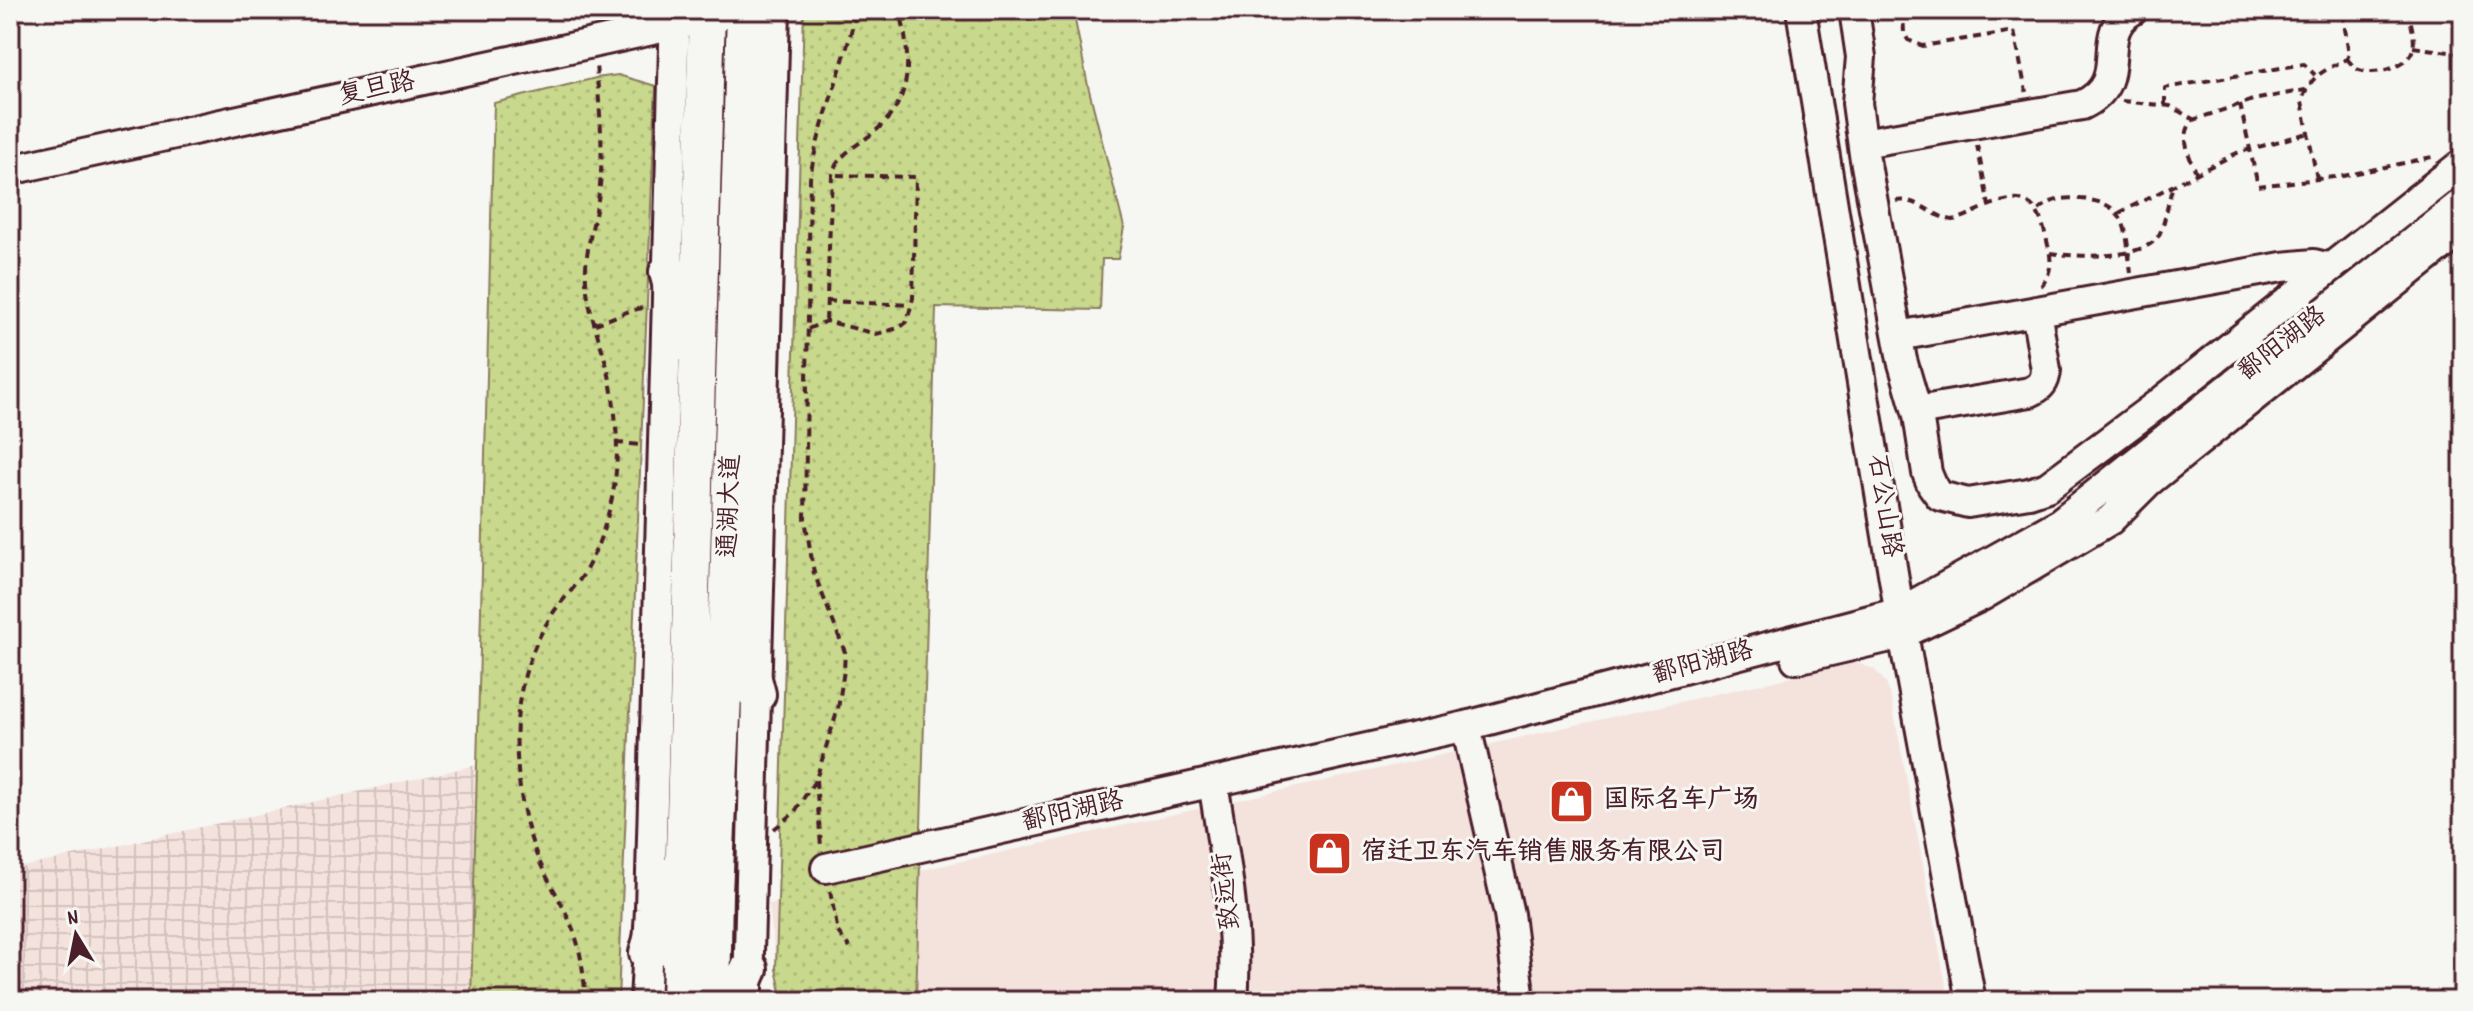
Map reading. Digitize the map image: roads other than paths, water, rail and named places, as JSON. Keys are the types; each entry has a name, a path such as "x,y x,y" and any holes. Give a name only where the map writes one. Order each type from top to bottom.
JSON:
{"main road":[{"name":"通湖大道","path":"712,1001 745,10"},
{"name":"通湖大道","path":"680,1001 698,382 691,16"},
{"path":"668,272 698,382"},
{"path":"728,587 757,694"},
{"path":"648,953 685,828"}],"street":[{"name":"复旦路","path":"10,170 594,43 691,16 745,10"},
{"path":"744,990 757,694 775,10"},
{"name":"石公山路","path":"1801,10 1902,623 1971,1001"},
{"path":"1854,10 1861,57 1857,103 1863,143 1927,473 1940,496 1968,503 2047,487 2330,268 2452,159"},
{"path":"1863,143 2082,105 2095,99 2107,86 2111,72 2112,36 2126,14 2133,10"},
{"path":"645,1001 668,272 691,16"},
{"name":"鄱阳湖路","path":"1902,623 2058,524 2463,202"},
{"name":"鄱阳湖路","path":"827,876 1467,732 1902,623 1982,596 2110,520 2148,482 2463,229"},
{"path":"1898,336 2302,264 2330,268"},
{"path":"1917,411 2030,392 2039,387 2045,380 2046,370 2036,311"},
{"path":"1467,732 1509,914 1520,1001"},
{"name":"致远街","path":"1214,789 1231,908 1233,1001"}],"place":[{"name":"国际名车广场","path":"1572,801"},
{"name":"宿迁卫东汽车销售服务有限公司","path":"1330,853"}]}
